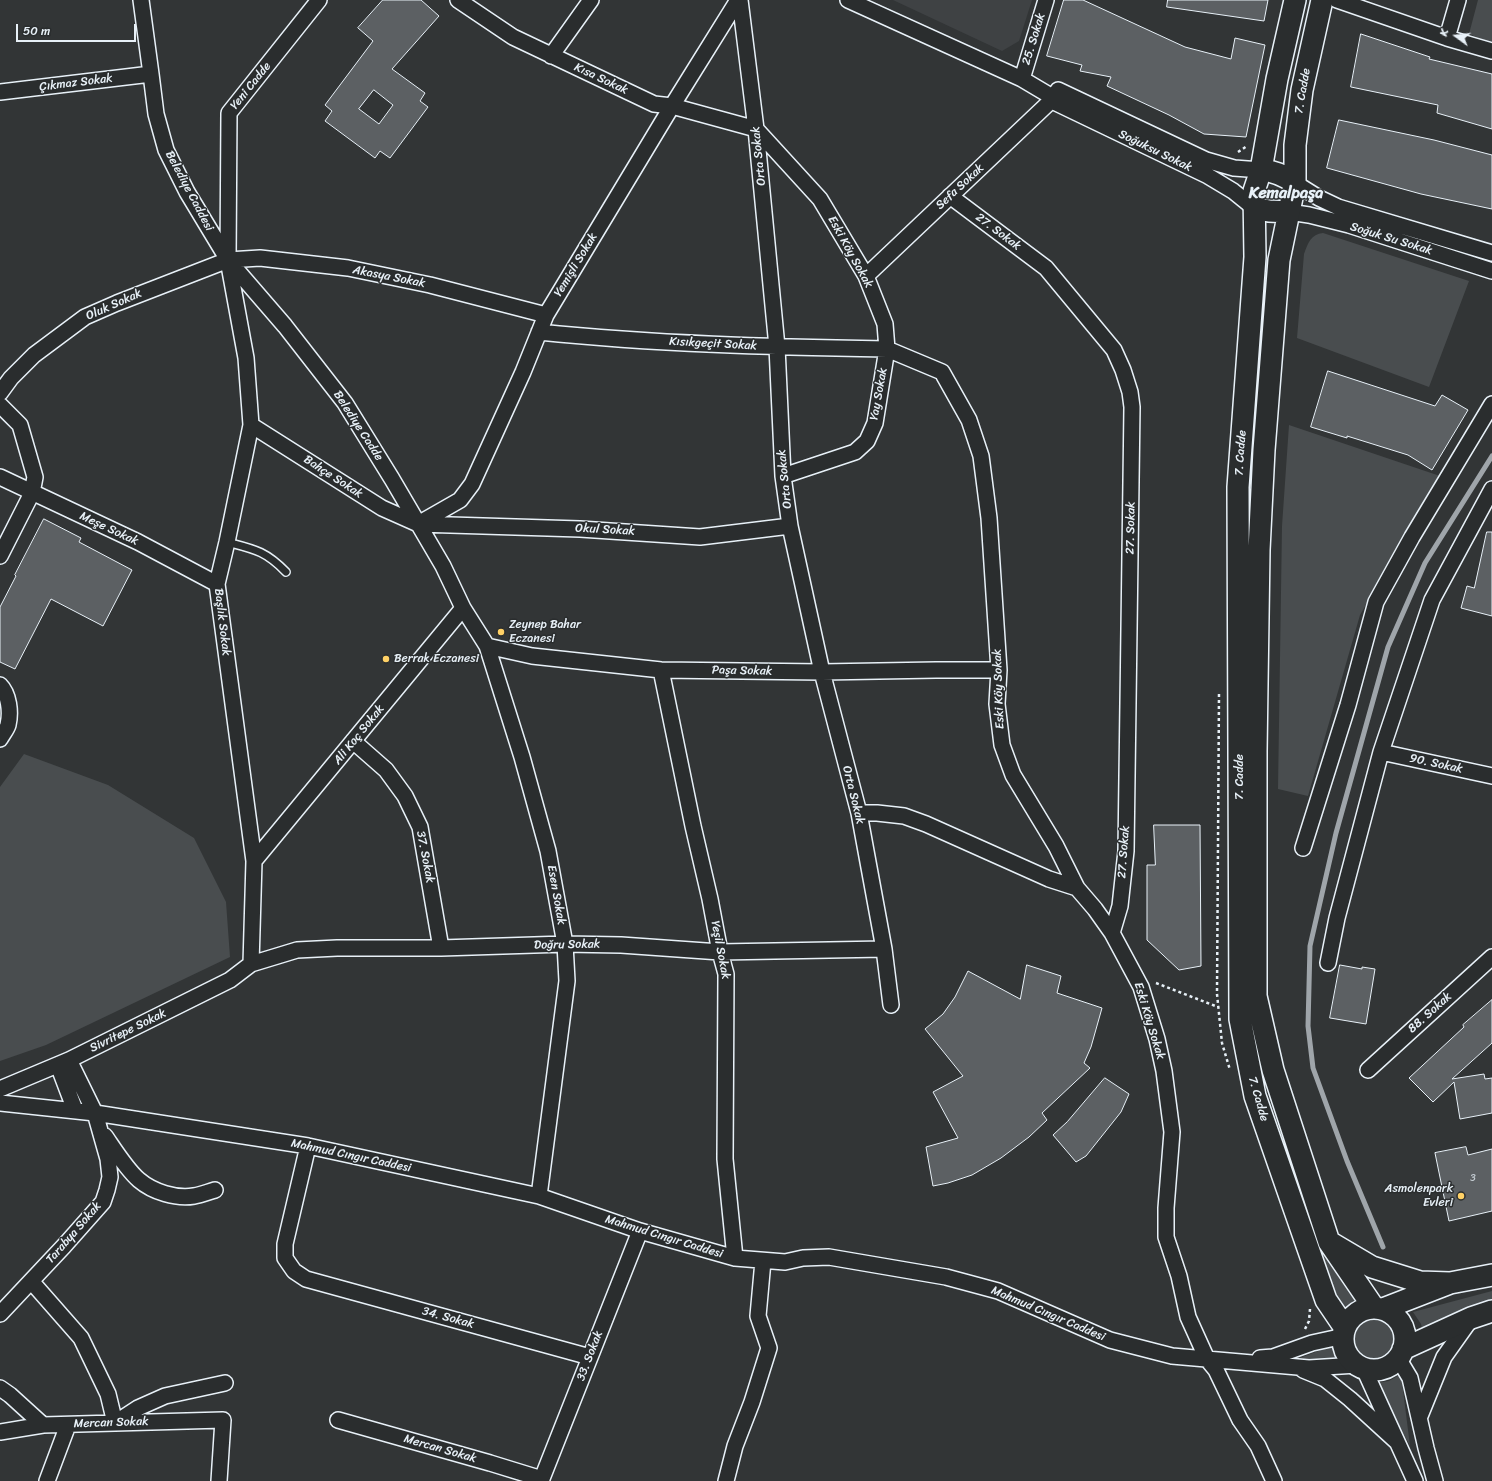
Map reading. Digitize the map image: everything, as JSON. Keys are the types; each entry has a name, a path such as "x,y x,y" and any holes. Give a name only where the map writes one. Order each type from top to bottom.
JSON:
{"main road":[{"path":"1295,183 1272,171 1261,170 1277,79 1296,0"},
{"name":"7. Cadde","path":"1322,0 1302,90 1295,145 1295,183 1279,260 1264,450 1259,550 1256,751 1256,996 1272,1070 1329,1242 1378,1309"},
{"name":"7. Cadde","path":"1261,170 1254,191 1255,257 1238,487 1240,1020 1258,1104 1326,1300 1345,1332"},
{"path":"1254,208 1269,211 1289,212"},
{"path":"1329,1242 1372,1267 1420,1282 1450,1283"},
{"path":"1378,1309 1390,1313 1401,1325 1404,1332 1401,1353 1394,1363 1383,1369 1370,1370 1361,1367 1351,1359 1346,1352 1344,1344 1345,1332 1350,1320 1357,1314 1365,1310 1378,1309 1450,1283 1492,1276"},
{"path":"1401,1353 1471,1318 1492,1311"}],"street":[{"name":"Belediye Caddesi","path":"141,0 152,74 156,114 166,150 187,192 228,260"},
{"name":"Yeni Cadde","path":"228,260 229,113 319,0"},
{"name":"Kısa Sokak","path":"458,0 513,38 654,104 672,106 756,129"},
{"path":"552,56 591,0"},
{"name":"Yemişli Sokak","path":"418,524 460,500 472,484 546,315 672,106 739,0"},
{"name":"Orta Sokak","path":"739,0 756,129 777,348 783,476 790,526 822,672 859,812 884,949 891,1005"},
{"name":"Soğuksu Sokak","path":"848,0 1022,78 1054,98 1054,102 1208,176 1233,191 1254,208"},
{"name":"25. Sokak","path":"1022,78 1046,0"},
{"path":"1337,0 1448,38 1492,51"},
{"path":"1448,38 1458,0"},
{"name":"Çıkmaz Sokak","path":"0,92 152,74"},
{"name":"Soğuksu Sokak","path":"1054,98 1058,90 1206,160 1234,168 1261,170"},
{"name":"Sefa Sokak","path":"866,276 1054,98"},
{"name":"Eski Köy Sokak","path":"756,129 820,199 866,276 885,324 887,349 942,372 969,420 981,456 989,518 999,670 997,704 1002,745 1013,775 1056,846 1077,888 1095,909 1112,933 1141,987 1157,1039 1164,1071 1172,1132 1166,1208 1166,1237 1179,1276 1188,1317 1207,1359 1216,1370 1240,1420 1258,1446 1274,1481"},
{"name":"Soğuk Su Sokak","path":"1295,183 1318,198 1338,207 1492,253"},
{"name":"27. Sokak","path":"950,196 1046,268 1114,350 1123,370 1130,392 1132,406 1126,851 1120,906 1112,933"},
{"name":"Soğuk Su Sokak","path":"1289,212 1309,215 1349,225 1492,271"},
{"name":"Akasya Sokak","path":"228,260 260,258 348,268 430,285 546,315"},
{"name":"Oluk Sokak","path":"0,393 11,378 34,355 85,317 228,260"},
{"name":"Başlık Sokak","path":"228,260 246,358 251,425 217,584 254,861 251,964"},
{"name":"Belediye Cadde","path":"228,260 285,326 345,403 443,566 463,608"},
{"name":"Kısıkgeçit Sokak","path":"539,332 608,339 777,348 887,349"},
{"name":"Yay Sokak","path":"783,476 855,452 867,441 875,423 887,349"},
{"path":"1303,848 1348,704 1376,602 1412,537 1492,404"},
{"path":"0,405 20,424 35,477 32,493 0,556"},
{"name":"Bahçe Sokak","path":"251,425 382,508 418,524"},
{"name":"Meşe Sokak","path":"0,477 138,542 217,584"},
{"path":"1328,963 1337,918 1381,752 1432,600 1492,488"},
{"name":"Okul Sokak","path":"418,524 580,529 700,537 790,526"},
{"name":"Esen Sokak","path":"463,608 487,646 522,757 548,851 565,944 567,981 539,1196"},
{"name":"Ali Koç Sokak","path":"254,861 463,608"},
{"name":"Paşa Sokak","path":"487,646 532,656 661,670 822,672 999,670"},
{"name":"Yeşil Sokak","path":"661,670 693,826 726,974 725,1159 735,1258"},
{"path":"0,685 5,690 9,705 8,725 0,739"},
{"name":"37. Sokak","path":"353,741 386,770 405,796 420,827 441,948"},
{"name":"90. Sokak","path":"1381,752 1492,776"},
{"path":"859,812 904,816 926,824 1049,880 1077,888"},
{"name":"Doğru Sokak","path":"251,964 297,950 337,948 441,948 565,944 621,945 720,952 884,949"},
{"name":"88. Sokak","path":"1368,1070 1492,957"},
{"name":"Sivritepe Sokak","path":"0,1089 64,1062 230,980 251,964"},
{"path":"64,1062 75,1110"},
{"path":"64,1062 122,1160 139,1180 159,1192 176,1197 195,1196 215,1190"},
{"name":"Mahmud Cıngır Caddesi","path":"0,1103 75,1110 97,1120 308,1146 539,1196 640,1231 735,1258 785,1262 803,1258 829,1257 946,1277 998,1291 1110,1340 1172,1356 1309,1368 1361,1367"},
{"name":"Tarabya Sokak","path":"0,1314 64,1246 102,1202 110,1177 108,1159 97,1120"},
{"name":"34. Sokak","path":"308,1146 285,1244 285,1258 294,1271 306,1279 590,1357"},
{"name":"33. Sokak","path":"541,1480 640,1231"},
{"path":"726,1481 735,1446 752,1402 769,1348 758,1316 763,1261"},
{"path":"31,1281 81,1338 108,1394 115,1423 138,1408 165,1396 225,1384"},
{"path":"1420,1416 1444,1357 1471,1318"},
{"name":"Mahmud Cıngır Caddesi","path":"1227,1360 1273,1357 1345,1332"},
{"path":"1401,1353 1410,1378 1435,1481"},
{"path":"1295,1367 1325,1379 1350,1398 1396,1441"},
{"path":"1361,1367 1415,1481"},
{"path":"0,1388 44,1425"},
{"name":"Mercan Sokak","path":"0,1432 44,1425 223,1420 219,1481"},
{"name":"Mercan Sokak","path":"338,1420 490,1463 541,1480"},
{"path":"47,1481 68,1425"}],"lane":[{"path":"227,542 255,549 274,560 286,572"}],"path":[{"path":"1135,975 1218,1007"}],"shaded area":[{"path":"893,0 1032,0 1019,41 1002,51"},
{"path":"1478,0 1492,0 1492,43 1469,34"},
{"path":"1323,233 1469,281 1429,387 1297,338 1304,254 1313,237"},
{"path":"1289,425 1440,476 1360,615 1308,796 1278,789 1282,526"},
{"path":"24,754 108,785 194,838 226,902 230,957 46,1045 0,1061 0,787"},
{"path":"1316,1228 1362,1300 1353,1304 1342,1313 1311,1231"},
{"path":"1492,1291 1492,1300 1458,1314 1423,1333 1421,1324 1413,1312"},
{"path":"1369,1318 1377,1318 1385,1321 1391,1327 1394,1339 1391,1351 1385,1357 1377,1360 1369,1360 1361,1357 1355,1351 1352,1343 1352,1335 1355,1327 1361,1321"},
{"path":"1334,1345 1336,1357 1340,1363 1284,1364"},
{"path":"1401,1374 1410,1446 1377,1383 1389,1381"}],"building":[{"path":"383,0 421,0 439,16 392,69 425,93 420,101 428,107 390,158 380,151 375,158 325,121 332,111 325,105 373,41 358,28","holes":["374,90 393,105 379,124 359,109"]},
{"path":"1064,0 1083,0 1185,47 1231,59 1235,38 1265,45 1246,137 1204,134 1169,115 1107,86 1111,77 1080,71 1082,65 1047,56"},
{"path":"1168,0 1268,0 1264,21 1167,7"},
{"path":"1361,34 1430,57 1429,59 1492,74 1492,129 1437,113 1438,105 1351,87"},
{"path":"1339,120 1434,140 1492,155 1492,209 1421,194 1327,168"},
{"path":"1328,371 1435,406 1442,395 1468,410 1432,470 1408,455 1347,436 1347,438 1311,427"},
{"path":"44,519 81,538 79,542 132,570 103,626 51,599 15,669 0,662 0,607"},
{"path":"1487,532 1492,532 1492,616 1461,608 1467,586 1474,588"},
{"path":"1154,825 1200,825 1201,966 1179,970 1147,940 1147,865 1155,865"},
{"path":"1027,965 1061,976 1057,993 1102,1008 1091,1047 1084,1063 1090,1068 1042,1113 1047,1120 1029,1137 1001,1158 972,1175 933,1186 926,1147 958,1138 933,1092 963,1076 925,1029 943,1014 955,997 968,971 1020,999"},
{"path":"1340,965 1362,969 1362,967 1375,969 1366,1024 1330,1018"},
{"path":"1492,1000 1492,1043 1452,1079 1484,1074 1485,1079 1492,1078 1492,1113 1460,1119 1454,1082 1433,1102 1409,1078 1464,1027 1463,1025"},
{"path":"1105,1078 1129,1094 1121,1112 1086,1156 1076,1162 1053,1135 1067,1122"},
{"name":"Asmolenpark Evleri","path":"1466,1147 1468,1155 1492,1149 1492,1211 1449,1221 1435,1153"}],"waterway":[{"path":"1383,1247 1347,1161 1313,1068 1308,1026 1310,946 1336,833 1388,647 1425,563 1492,456"}],"place":[{"name":"Zeynep Bahar Eczanesi","path":"501,632"},
{"name":"Berrak Eczanesi","path":"386,659"},
{"name":"Asmolenpark Evleri","path":"1461,1196"}],"district":[{"name":"Kemalpaşa","path":"1286,194"}]}
